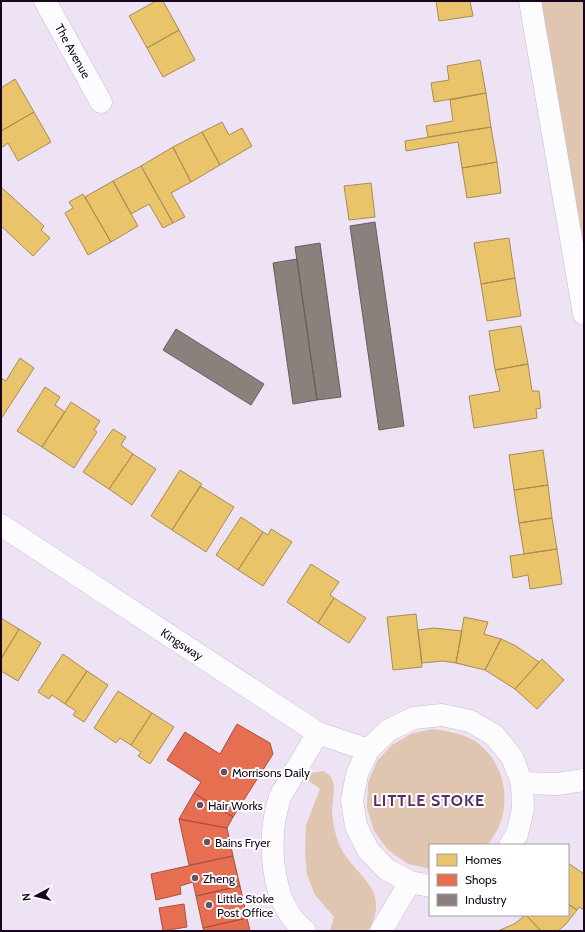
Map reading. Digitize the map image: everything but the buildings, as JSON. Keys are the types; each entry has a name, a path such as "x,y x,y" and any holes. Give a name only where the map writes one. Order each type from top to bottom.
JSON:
{"street":[{"name":"The Avenue","path":"45,1 101,102"},
{"path":"530,1 584,314"},
{"name":"Kingsway","path":"1,525 318,733 368,750"},
{"path":"381,931 420,884 386,869 368,850 356,826 352,800 356,774 368,750 389,730 414,718 442,715 470,721 494,735 512,757 522,783 523,809 517,834 511,844"},
{"path":"304,931 283,904 274,870 273,827 281,796 318,733"},
{"path":"522,783 557,784 584,780"}],"shaded area":[{"path":"540,1 583,1 584,246"},
{"path":"432,729 463,736 473,740 485,750 494,761 501,775 504,790 502,819 496,833 488,844 429,844 429,869 408,864 388,850 374,831 367,808 368,783 377,761 392,745 411,734"},
{"path":"324,771 331,777 334,785 332,811 338,842 349,860 368,882 375,898 376,907 374,918 372,924 366,931 330,931 334,917 315,895 307,875 305,852 306,825 320,789 305,778 311,773"}],"place":[{"name":"Morrisons Daily","path":"224,772"},
{"name":"Hair Works","path":"200,805"},
{"name":"Bains Fryer","path":"207,842"},
{"name":"Zheng","path":"195,878"},
{"name":"Little Stoke Post Office","path":"209,905"}],"district":[{"name":"LITTLE STOKE","path":"429,800"}]}
